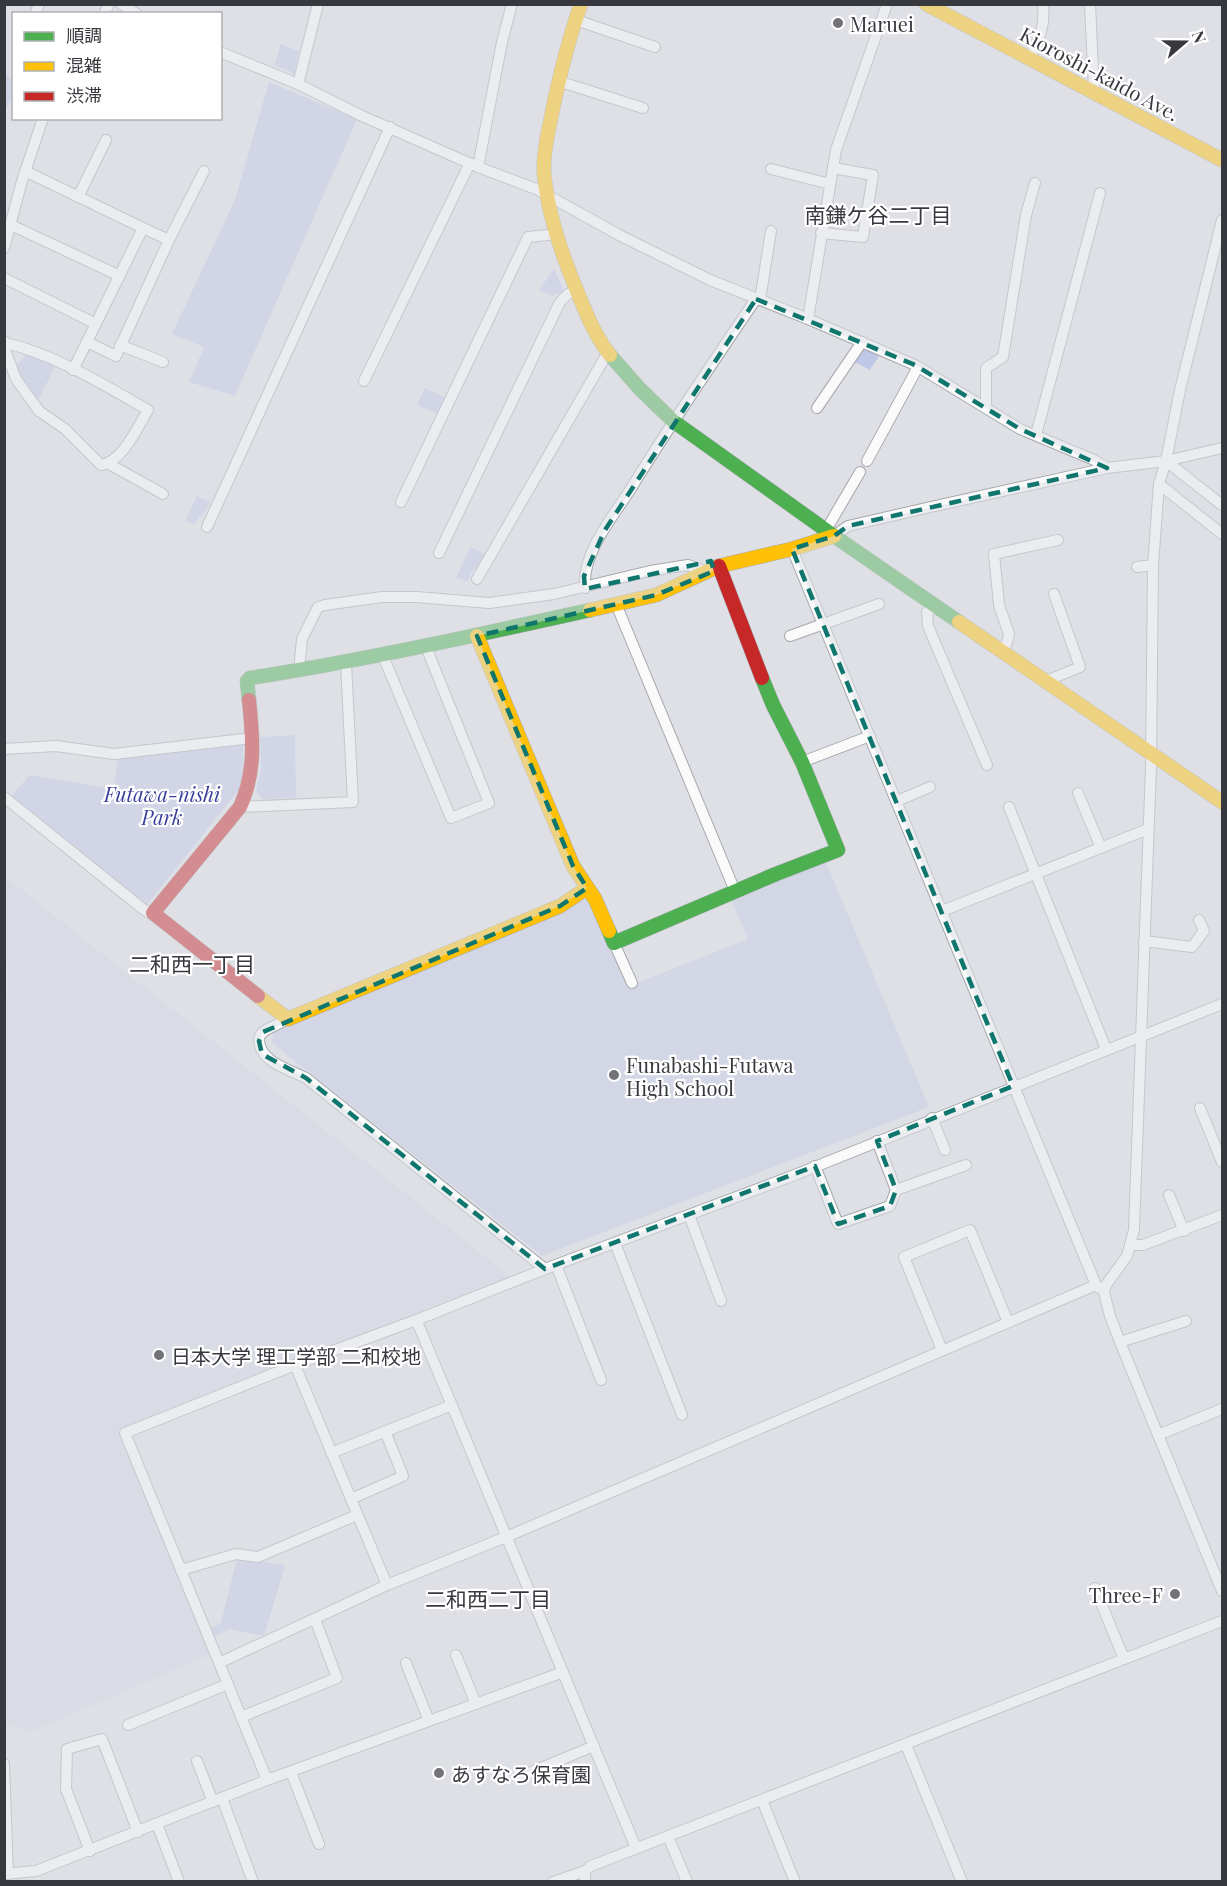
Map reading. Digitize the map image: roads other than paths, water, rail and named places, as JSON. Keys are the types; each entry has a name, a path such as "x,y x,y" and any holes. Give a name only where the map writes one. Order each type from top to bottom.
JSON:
{"street":[{"path":"121,4 134,12"},
{"path":"298,84 318,4"},
{"path":"364,381 474,165 512,4"},
{"path":"581,4 565,50 558,81 546,143 544,171 557,234 577,291 596,333 608,352 639,388 673,421 830,533 1222,802"},
{"path":"808,319 836,150 887,4"},
{"name":"Kioroshi-kaido Ave.","path":"926,4 1222,160"},
{"path":"1029,57 1039,40 1044,24 1043,4"},
{"path":"1090,4 1094,92"},
{"path":"576,20 655,47"},
{"path":"222,52 474,165 536,189 710,280 808,319 918,367 1020,429 1094,460 1107,468"},
{"path":"558,81 643,108"},
{"path":"4,248 25,171 42,120"},
{"path":"207,527 390,127"},
{"path":"78,197 105,140"},
{"path":"821,233 863,237 873,175 833,168"},
{"path":"771,170 830,184"},
{"path":"25,171 169,240"},
{"path":"87,342 116,356 169,240 204,171"},
{"path":"986,407 986,368 1003,357 1026,215 1035,183"},
{"path":"1036,435 1100,193"},
{"path":"219,1663 387,1586 942,1350 1008,1322 1106,1286 1127,1256 1134,1230 1148,829 1154,565 1159,484 1222,220"},
{"path":"10,225 120,276"},
{"path":"73,370 143,228"},
{"path":"585,588 584,576 604,530 673,421 758,299 771,231"},
{"path":"401,502 528,237 557,234"},
{"path":"4,278 96,324"},
{"path":"439,553 560,302 568,294 577,291"},
{"path":"109,464 125,447 148,410 25,347 5,342 16,379 39,411 65,429 101,465 109,464 163,494"},
{"path":"817,408 862,342"},
{"path":"120,345 163,362"},
{"path":"477,579 608,352"},
{"path":"867,461 918,367"},
{"path":"4,385 16,379"},
{"path":"154,916 156,908 240,807 252,778 252,738 247,681 253,677 383,656 656,595 712,569 792,549 848,526 1107,468 1166,461 1222,448"},
{"path":"1166,461 1222,505"},
{"path":"830,533 860,472"},
{"path":"1159,484 1222,534"},
{"path":"1002,651 1009,634 999,605 994,554 1058,540"},
{"path":"792,549 1013,1086 1100,1288 1222,1591"},
{"path":"299,670 302,639 318,607 382,597 417,597 489,603 585,588 650,571 688,565 712,569"},
{"path":"1137,567 1154,565"},
{"path":"614,943 838,849 802,762 773,705 712,569"},
{"path":"1046,681 1080,667 1054,594"},
{"path":"616,604 735,891"},
{"path":"790,636 879,604"},
{"path":"936,606 927,612 928,626 987,765"},
{"path":"477,636 573,866 595,899 632,983"},
{"path":"383,656 451,818 489,803 426,647"},
{"path":"240,807 353,802 346,663"},
{"path":"802,762 870,736"},
{"path":"4,748 57,746 114,754 252,738"},
{"path":"897,801 930,787"},
{"path":"1078,793 1101,848"},
{"path":"4,797 143,909 288,1019"},
{"path":"1009,807 1106,1049"},
{"path":"942,912 1148,829"},
{"path":"545,1269 306,1078 262,1054 259,1041 263,1032 288,1019 560,906 587,888"},
{"path":"1144,941 1192,947 1204,931 1199,920"},
{"path":"267,1780 125,1433 295,1365 815,1166 1222,1004"},
{"path":"1200,1108 1222,1162"},
{"path":"932,1118 945,1150"},
{"path":"815,1166 838,1224 890,1206 896,1190 877,1141"},
{"path":"896,1190 966,1165"},
{"path":"1169,1195 1184,1231"},
{"path":"689,1215 721,1301"},
{"path":"1130,1245 1143,1245 1222,1215"},
{"path":"942,1350 904,1257 970,1230 1008,1322"},
{"path":"615,1243 682,1415"},
{"path":"556,1265 601,1380"},
{"path":"419,1319 418,1324 636,1848"},
{"path":"1120,1342 1186,1321"},
{"path":"295,1365 387,1586"},
{"path":"332,1453 452,1405"},
{"path":"1158,1435 1222,1409"},
{"path":"351,1499 403,1476 385,1431"},
{"path":"181,1570 236,1554 258,1557 357,1515"},
{"path":"1095,1588 1124,1659"},
{"path":"241,1717 337,1678 315,1618"},
{"path":"553,1881 585,1876 591,1866 1222,1621"},
{"path":"456,1655 476,1704"},
{"path":"406,1663 429,1721"},
{"path":"4,1764 6,1874 38,1876 90,1851 267,1780 563,1672"},
{"path":"128,1725 228,1684"},
{"path":"90,1851 66,1789 67,1749 102,1739 138,1832"},
{"path":"906,1745 962,1881"},
{"path":"521,1776 594,1746"},
{"path":"197,1761 218,1800 253,1881"},
{"path":"291,1772 319,1844"},
{"path":"762,1800 795,1881"},
{"path":"157,1824 179,1881"},
{"path":"668,1836 687,1881"}],"place":[{"name":"Maruei","path":"838,23"},
{"name":"Funabashi-Futawa High School","path":"614,1075"},
{"name":"日本大学 理工学部 二和校地","path":"159,1355"},
{"name":"Three-F","path":"1175,1594"},
{"name":"あすなろ保育園","path":"439,1773"}],"district":[{"name":"南鎌ケ谷二丁目","path":"878,214"},
{"name":"二和西一丁目","path":"192,963"},
{"name":"二和西二丁目","path":"488,1598"}],"park label":[{"name":"Futawa-nishi Park","path":"162,804"}]}
